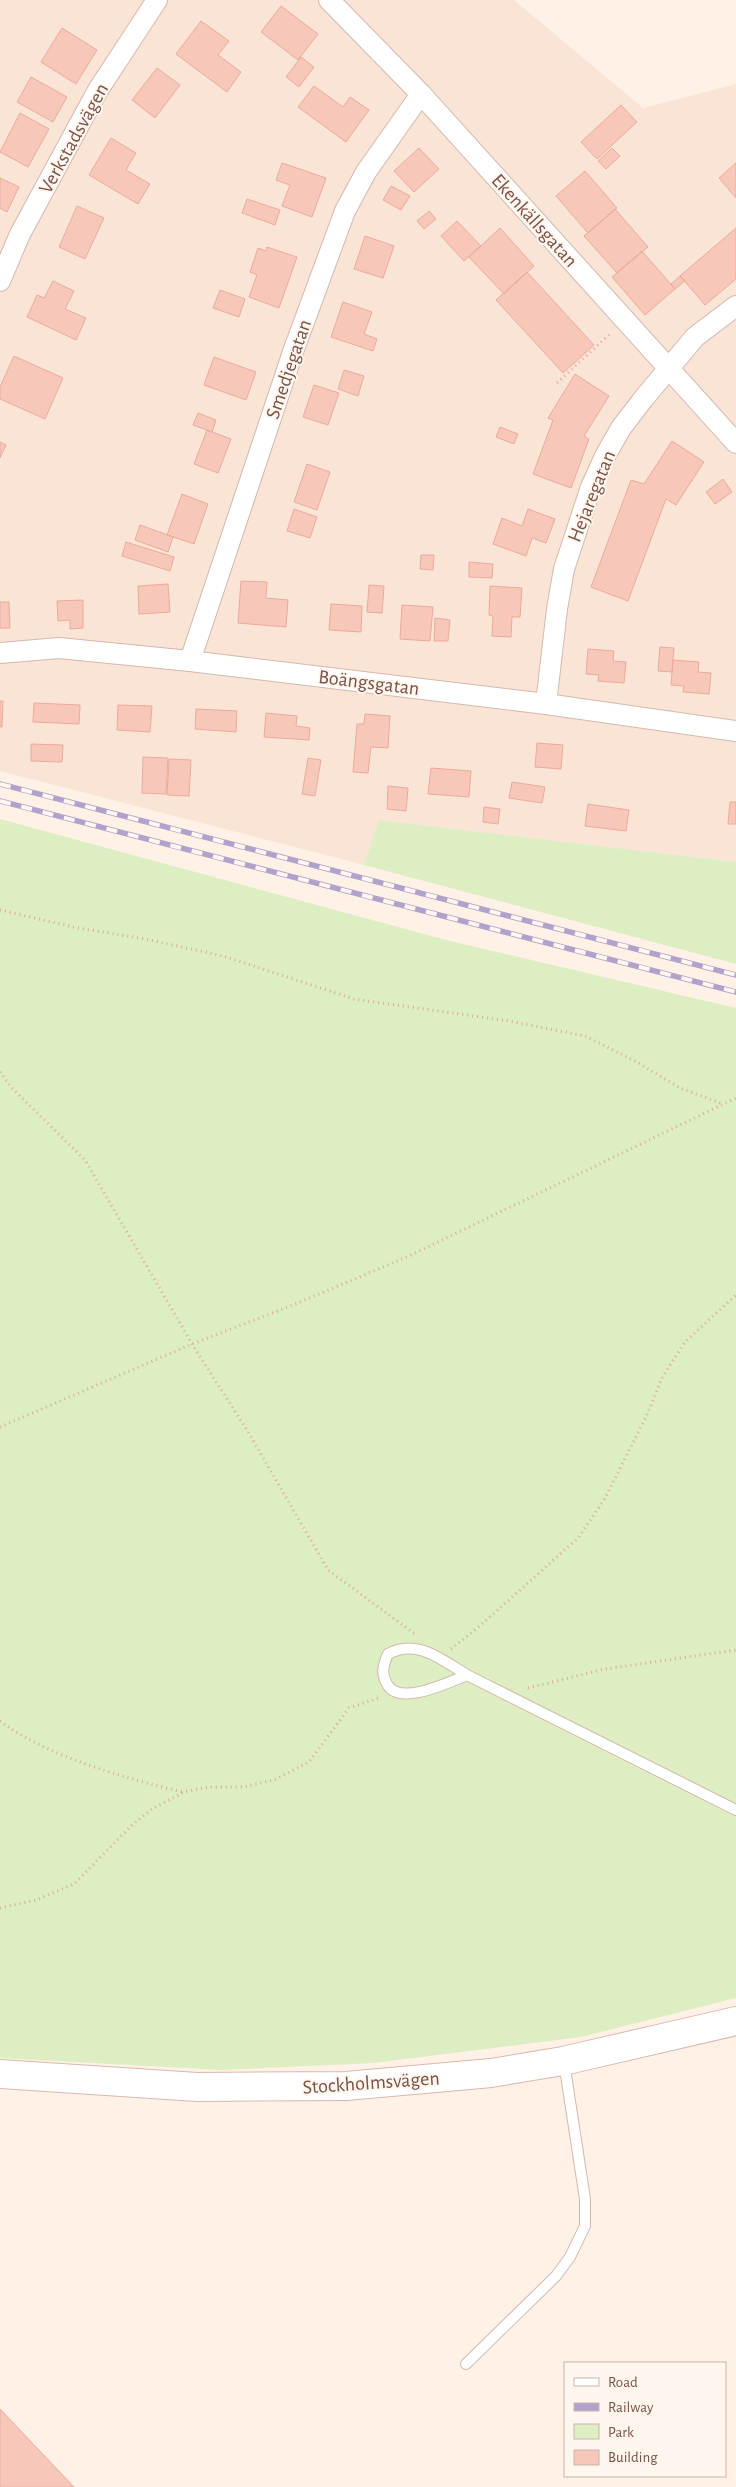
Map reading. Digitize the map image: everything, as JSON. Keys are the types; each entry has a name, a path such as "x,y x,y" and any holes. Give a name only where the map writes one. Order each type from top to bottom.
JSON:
{"main road":[{"name":"Stockholmsvägen","path":"0,2074 128,2084 285,2088 346,2086 491,2073 563,2060 736,2021"}],"street":[{"name":"Verkstadsvägen","path":"0,281 20,234 98,90 157,0"},
{"name":"Ekenkällsgatan","path":"329,0 421,94 736,443"},
{"name":"Smedjegatan","path":"190,661 294,349 345,211 366,172 421,94"},
{"name":"Hejaregatan","path":"546,704 556,609 564,569 591,487 621,428 695,337 736,306"},
{"name":"Boängsgatan","path":"0,653 59,648 190,661 546,704 736,731"}],"lane":[{"path":"467,1675 412,1694 397,1693 388,1687 383,1675 388,1654 398,1648 410,1647 439,1658 467,1675 736,1810"},
{"path":"466,2364 556,2276 570,2257 584,2226 585,2199 563,2060"}],"path":[{"path":"557,383 576,368 625,320"},
{"path":"0,910 78,928 145,939 223,956 354,999 509,1020 585,1036 635,1061 680,1088 724,1104"},
{"path":"0,1072 11,1087 85,1160 192,1344 247,1430 328,1570 407,1626 439,1658 481,1625 578,1538 604,1500 645,1419 663,1376 685,1342 736,1295"},
{"path":"0,1427 192,1344 293,1305 409,1256 736,1098"},
{"path":"503,1693 605,1669 736,1650"},
{"path":"0,1908 36,1900 74,1884 133,1824 152,1809 184,1792 208,1787 243,1788 274,1780 309,1762 349,1708 397,1693"},
{"path":"0,1721 11,1729 46,1746 110,1773 184,1792"}],"shaded area":[{"path":"0,0 514,0 643,108 736,84 736,862 379,820 364,865 0,771"}],"green space":[{"path":"0,819 446,940 736,1008 736,1998 581,2037 373,2063 222,2070 0,2058"},
{"path":"379,820 736,862 736,964 364,865"}],"building":[{"path":"281,6 318,34 298,60 261,32"},
{"path":"201,21 229,41 218,55 241,72 227,92 176,54"},
{"path":"62,28 97,50 76,84 41,62"},
{"path":"301,57 314,67 299,87 286,77"},
{"path":"157,68 180,85 155,118 132,100"},
{"path":"31,77 67,97 53,122 17,102"},
{"path":"314,86 343,107 350,97 369,110 346,142 298,107"},
{"path":"621,105 637,122 597,159 581,142"},
{"path":"20,113 49,129 28,167 0,152"},
{"path":"111,138 136,153 126,170 150,184 138,204 89,175"},
{"path":"419,148 439,169 414,192 394,171"},
{"path":"612,148 620,156 606,169 598,161"},
{"path":"282,163 326,178 312,217 282,206 290,185 276,180"},
{"path":"736,163 736,198 719,178"},
{"path":"585,171 617,208 588,233 556,196"},
{"path":"0,178 19,187 7,212 0,208"},
{"path":"391,186 410,196 401,210 383,200"},
{"path":"247,199 280,210 275,225 242,213"},
{"path":"77,206 104,218 85,259 59,247"},
{"path":"615,209 648,247 617,273 584,236"},
{"path":"429,211 436,219 424,229 417,221"},
{"path":"457,221 481,246 464,261 441,236"},
{"path":"500,228 534,266 504,294 469,257"},
{"path":"736,228 736,279 705,305 680,276"},
{"path":"365,236 394,246 383,278 354,269"},
{"path":"267,247 297,257 279,308 249,297 257,275 250,272 258,248 266,251"},
{"path":"642,251 675,289 645,315 612,277"},
{"path":"527,272 594,345 563,373 496,300"},
{"path":"680,276 685,281 675,289 671,284"},
{"path":"53,281 74,291 65,309 86,318 76,340 27,317 37,295 44,298"},
{"path":"220,290 245,299 239,317 213,308"},
{"path":"343,302 372,312 364,334 377,339 373,351 331,337"},
{"path":"14,356 63,378 45,419 0,399 0,387"},
{"path":"214,357 256,372 246,400 204,385"},
{"path":"344,370 364,376 358,396 338,389"},
{"path":"575,374 609,396 584,436 589,439 571,488 533,474 553,420 548,418"},
{"path":"314,385 339,393 328,425 303,417"},
{"path":"198,413 216,420 212,432 193,425"},
{"path":"500,427 518,434 514,444 496,437"},
{"path":"207,430 231,439 218,473 194,464"},
{"path":"672,441 704,462 676,505 666,499 628,601 591,587 631,480 644,484"},
{"path":"0,442 6,445 0,458"},
{"path":"307,464 330,472 317,510 294,502"},
{"path":"723,479 732,492 715,504 706,492"},
{"path":"182,494 208,504 194,544 167,535"},
{"path":"294,509 317,517 310,538 287,531"},
{"path":"528,509 555,519 546,543 532,538 526,556 493,544 502,518 522,526"},
{"path":"140,525 173,537 168,552 135,540"},
{"path":"126,542 174,557 170,571 122,556"},
{"path":"421,555 434,555 433,570 420,569"},
{"path":"469,562 493,564 492,578 469,577"},
{"path":"241,581 267,582 266,598 288,600 286,627 238,623"},
{"path":"168,584 170,612 139,614 138,586"},
{"path":"369,585 384,586 382,613 367,612"},
{"path":"490,586 522,588 520,617 512,617 511,637 492,636 493,616 489,615"},
{"path":"83,600 83,628 70,629 70,620 58,621 57,601"},
{"path":"0,602 9,602 10,628 0,628"},
{"path":"331,604 362,606 361,632 329,630"},
{"path":"402,605 433,607 430,641 400,639"},
{"path":"435,618 450,620 448,641 434,641"},
{"path":"660,647 674,648 672,672 658,671"},
{"path":"588,649 614,651 613,661 626,662 624,683 598,681 599,675 586,674"},
{"path":"673,660 699,662 698,672 711,673 709,694 683,692 684,686 671,685"},
{"path":"0,701 3,701 2,727 0,727"},
{"path":"34,703 80,705 79,724 33,722"},
{"path":"118,705 152,706 150,732 117,730"},
{"path":"196,709 237,711 236,732 195,729"},
{"path":"266,713 297,716 296,726 310,728 309,740 264,737"},
{"path":"365,714 390,716 388,748 371,747 368,773 353,772 357,724 364,724"},
{"path":"537,743 563,745 561,769 535,767"},
{"path":"31,744 63,745 62,762 31,761"},
{"path":"143,757 168,758 166,794 142,793"},
{"path":"308,758 321,760 315,796 302,794"},
{"path":"169,759 191,760 189,796 167,795"},
{"path":"431,768 471,771 469,797 428,794"},
{"path":"512,782 545,787 542,803 509,798"},
{"path":"388,786 408,788 406,811 387,809"},
{"path":"730,802 736,802 736,824 728,824"},
{"path":"588,804 629,810 626,831 585,826"},
{"path":"484,807 500,809 498,824 483,822"},
{"path":"0,2409 74,2487 0,2487"}],"railway":[{"path":"0,784 736,975"},
{"path":"0,801 736,992"}]}
